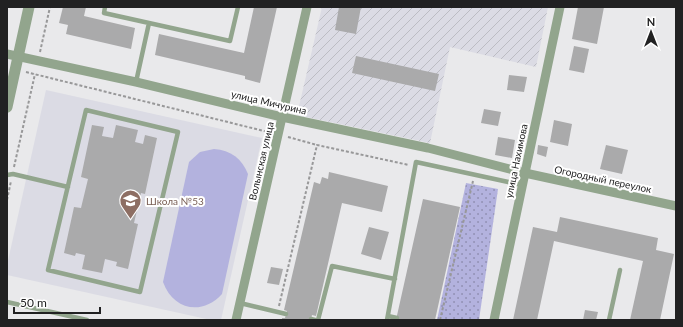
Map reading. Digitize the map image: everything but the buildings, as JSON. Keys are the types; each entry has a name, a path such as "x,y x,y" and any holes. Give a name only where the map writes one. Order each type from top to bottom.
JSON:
{"street":[{"path":"7,107 15,69 12,55 29,7"},
{"name":"Волынская улица","path":"236,320 307,7"},
{"name":"улица Нахимова","path":"494,320 560,7"},
{"name":"улица Мичурина","path":"12,55 136,82 282,117 428,148 525,173"},
{"name":"Огородный переулок","path":"525,173 676,206"}],"lane":[{"path":"105,7 104,13 230,41 238,7"},
{"path":"136,82 149,23"},
{"path":"86,110 178,132 140,292 48,270 68,187 86,110"},
{"path":"397,318 388,318 416,162 522,185"},
{"path":"7,175 13,174 68,187"},
{"path":"318,320 332,266 395,280"},
{"path":"609,320 620,270"},
{"path":"7,302 87,320"},
{"path":"240,303 286,314"}],"path":[{"path":"7,200 50,7"},
{"path":"15,69 317,145 415,166"},
{"path":"278,312 317,145"},
{"path":"440,320 474,178"}],"shaded area":[{"path":"322,7 548,7 536,67 450,47 430,143 297,115"},
{"name":"Школа №53","path":"46,90 262,138 221,320 211,320 7,275 7,265"},
{"path":"214,149 231,153 243,164 248,174 222,294 214,301 206,305 189,307 174,299 163,282 189,162 200,152"},
{"path":"466,183 498,189 479,320 437,320"}],"place":[{"name":"Школа №53","path":"130,220"}]}
